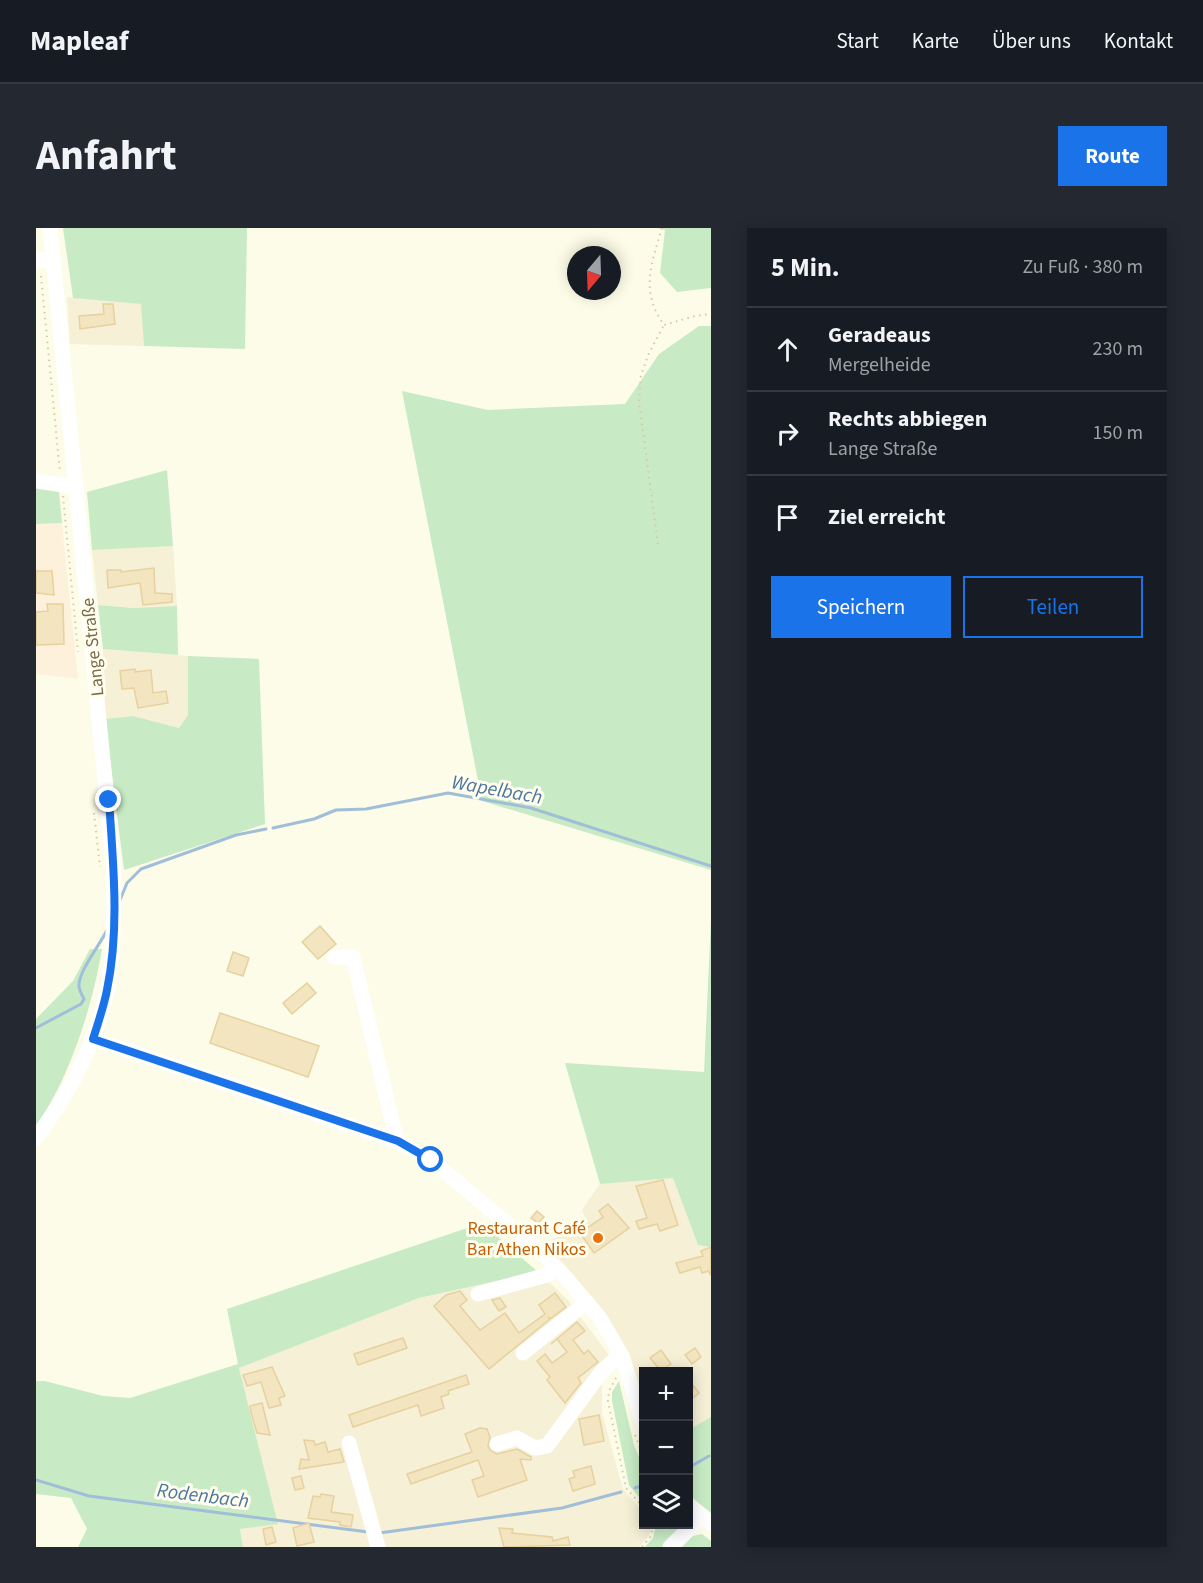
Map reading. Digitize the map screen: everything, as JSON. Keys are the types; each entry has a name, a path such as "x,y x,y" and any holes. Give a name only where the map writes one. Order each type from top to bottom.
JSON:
{"street":[{"name":"Lange Straße","path":"36,1138 52,1117 83,1062 93,1039 107,990 113,938 114,871 45,260 50,228"},
{"path":"36,481 69,486"},
{"path":"334,957 353,957 398,1141"},
{"path":"93,1039 398,1141 431,1160 558,1269 600,1318 618,1356 639,1429"},
{"path":"478,1294 548,1275 558,1269"},
{"path":"523,1353 586,1302"},
{"path":"497,1444 517,1438 536,1448 547,1446 602,1371 618,1356"},
{"path":"349,1443 378,1547"},
{"path":"670,1547 706,1519 693,1509"}],"path":[{"path":"662,228 649,272 649,295 664,325"},
{"path":"45,260 40,280 69,486 79,662"},
{"path":"658,544 639,402 641,375 649,353 664,325 711,314"},
{"path":"618,1356 620,1374 613,1381 608,1401 627,1488 639,1502"},
{"path":"642,1547 651,1536 652,1529"}],"shaded area":[{"path":"67,297 142,304 144,346 70,344"},
{"path":"62,523 78,679 36,674 36,524"},
{"path":"173,546 177,606 133,608 98,605 92,550"},
{"path":"103,649 188,656 188,715 179,728 133,716 105,719"},
{"path":"673,1178 698,1245 711,1247 711,1417 693,1428 693,1367 639,1367 639,1392 625,1346 611,1325 541,1246 586,1220 582,1210 600,1184"},
{"path":"538,1272 568,1300 608,1354 615,1370 602,1378 602,1413 623,1489 639,1507 639,1529 650,1529 649,1535 639,1547 243,1547 240,1529 278,1524 239,1368 419,1298"}],"green space":[{"path":"63,228 247,228 245,349 144,346 141,304 73,298"},
{"path":"657,228 711,228 711,288 677,292 660,273 665,230"},
{"path":"699,326 711,326 711,870 482,801 402,391 488,410 625,404 659,354"},
{"path":"167,470 173,546 92,550 87,492"},
{"path":"36,487 59,491 62,523 36,524"},
{"path":"98,605 133,608 177,606 178,655 103,649"},
{"path":"188,656 259,659 265,824 124,870 105,719 133,716 179,728 188,715"},
{"path":"711,919 711,1247 698,1245 673,1178 600,1184 565,1063 704,1072"},
{"path":"90,949 102,949 86,1017 59,1087 36,1125 36,1019 73,981"},
{"path":"482,1223 538,1272 419,1298 239,1368 278,1524 240,1529 243,1547 78,1547 87,1529 71,1498 36,1494 36,1381 45,1381 103,1396 130,1398 238,1364 227,1309"},
{"path":"619,1381 639,1457 639,1497 629,1485 612,1392"},
{"path":"711,1417 711,1513 693,1498 693,1427"},
{"path":"655,1529 681,1529 665,1547 645,1547 653,1538"},
{"path":"702,1534 711,1541 711,1547 682,1547 693,1536"}],"building":[{"path":"103,304 113,304 115,324 80,329 79,316 104,314"},
{"path":"154,568 155,593 172,594 172,602 143,605 140,583 108,588 107,570 121,570 121,572"},
{"path":"36,571 52,571 54,595 36,593"},
{"path":"47,604 63,604 64,644 36,645 36,612 48,611"},
{"path":"135,669 135,672 151,670 153,693 166,691 168,703 138,708 134,688 122,689 120,671"},
{"path":"320,926 336,944 318,959 302,942"},
{"path":"233,952 249,958 243,976 227,971"},
{"path":"307,983 316,993 292,1014 283,1003"},
{"path":"220,1013 319,1046 308,1077 210,1043"},
{"path":"663,1180 678,1225 660,1231 657,1224 639,1229 636,1221 647,1218 636,1186"},
{"path":"608,1204 629,1228 594,1253 580,1233 603,1217 599,1211"},
{"path":"537,1211 544,1217 538,1223 531,1218"},
{"path":"711,1247 711,1275 708,1271 702,1273 700,1267 680,1273 676,1263 703,1256 701,1251"},
{"path":"460,1291 467,1300 460,1306 480,1330 505,1313 519,1333 545,1314 539,1305 555,1293 566,1307 489,1369 434,1306 446,1295"},
{"path":"500,1298 506,1307 499,1311 492,1300"},
{"path":"577,1322 585,1331 573,1340 584,1354 588,1350 598,1362 578,1378 581,1383 565,1403 547,1380 550,1377 537,1361 545,1354 552,1363 567,1352 557,1339 551,1344"},
{"path":"403,1338 407,1348 358,1365 354,1354"},
{"path":"695,1348 701,1357 692,1364 685,1355"},
{"path":"661,1350 671,1364 667,1367 658,1367 650,1358"},
{"path":"272,1367 285,1396 279,1398 281,1405 269,1408 261,1382 247,1386 243,1375"},
{"path":"466,1375 469,1384 448,1391 449,1394 441,1397 444,1408 421,1416 418,1405 353,1427 349,1415"},
{"path":"693,1385 699,1393 693,1398"},
{"path":"262,1403 270,1435 257,1433 251,1412 250,1406"},
{"path":"599,1415 604,1441 584,1445 579,1419"},
{"path":"480,1428 487,1429 490,1437 488,1446 491,1451 497,1454 517,1449 531,1457 531,1460 520,1459 527,1480 478,1497 472,1480 484,1476 478,1460 411,1484 407,1474 472,1452 465,1434"},
{"path":"304,1440 314,1441 315,1445 325,1442 328,1452 340,1449 344,1462 299,1469 301,1459 309,1460"},
{"path":"591,1466 595,1484 573,1491 569,1479 575,1477 573,1471"},
{"path":"301,1476 304,1488 295,1490 292,1478"},
{"path":"321,1494 334,1496 331,1512 353,1515 351,1527 340,1525 340,1522 308,1518 313,1496 320,1497"},
{"path":"309,1523 314,1542 297,1546 293,1528"},
{"path":"272,1527 276,1542 266,1545 263,1529"},
{"path":"499,1528 513,1529 512,1533 552,1537 553,1541 568,1537 570,1545 504,1547"}],"waterway":[{"name":"Wapelbach","path":"273,828 314,819 336,810 366,809 448,793 531,808 711,866"},
{"name":"Wapelbach","path":"120,900 127,883 141,869 236,835 266,829"},
{"path":"36,1028 81,1004 84,999 79,986 82,973 107,930"},
{"name":"Rodenbach","path":"693,1465 709,1456"},
{"name":"Rodenbach","path":"36,1480 89,1496 368,1532"},
{"name":"Rodenbach","path":"635,1488 639,1487"},
{"name":"Rodenbach","path":"379,1533 562,1508 621,1492"}],"place":[{"name":"Restaurant Café Bar Athen Nikos","path":"598,1238"}],"route":[{"path":"109,800 114,871 113,938 107,990 93,1039 398,1141 431,1160"}]}
